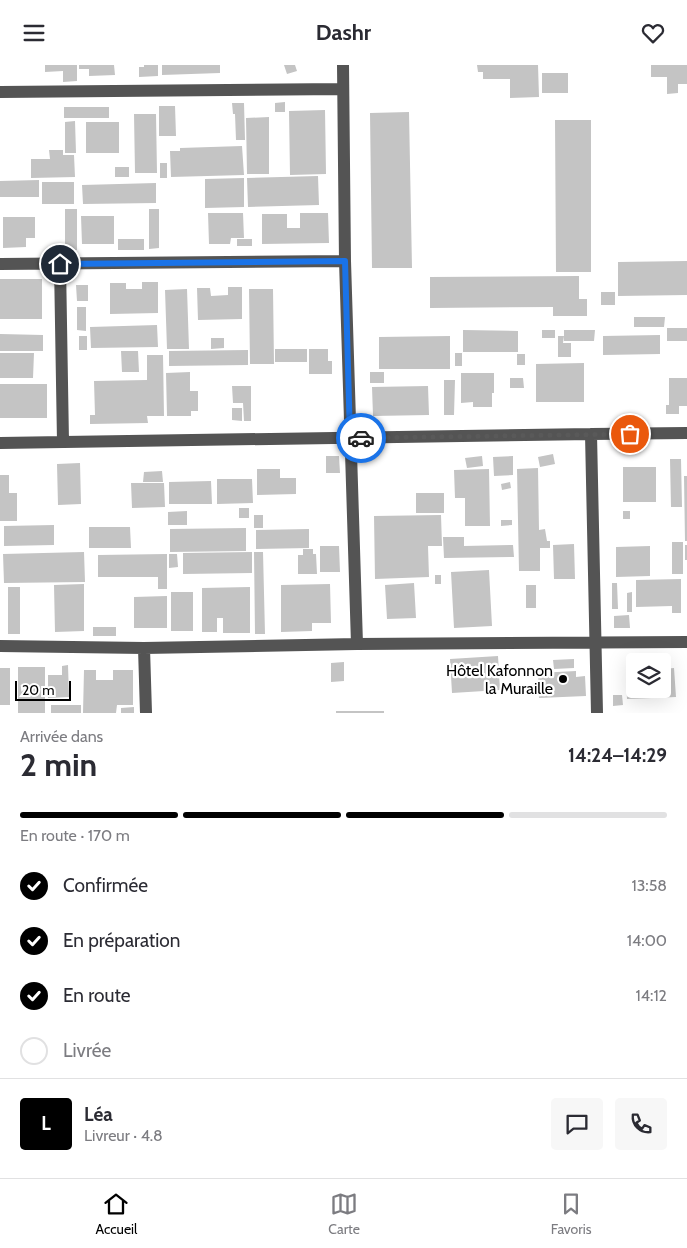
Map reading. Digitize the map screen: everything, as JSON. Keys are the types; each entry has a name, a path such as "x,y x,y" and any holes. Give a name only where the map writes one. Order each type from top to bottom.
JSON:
{"street":[{"path":"343,65 345,261 357,644"},
{"path":"0,93 343,89"},
{"path":"0,264 345,261"},
{"path":"60,264 63,442"},
{"path":"0,443 687,433"},
{"path":"592,434 596,713"},
{"path":"0,646 144,648 357,644 687,642"},
{"path":"144,648 146,713"}],"building":[{"path":"45,65 77,65 77,81 63,82 63,71 45,72"},
{"path":"79,65 114,65 115,75 89,76 89,69 79,69"},
{"path":"144,65 158,65 158,76 139,77 139,67 144,67"},
{"path":"162,65 220,65 220,73 162,75"},
{"path":"284,65 295,65 297,71 287,74"},
{"path":"477,65 538,65 539,97 510,98 510,79 483,79 483,72 478,72"},
{"path":"651,65 687,65 687,84 678,84 678,93 667,94 667,77 651,77"},
{"path":"542,73 568,73 568,93 542,93"},
{"path":"285,102 285,112 275,112 275,103"},
{"path":"232,103 244,103 245,140 236,140 235,114 233,114"},
{"path":"159,106 175,106 176,136 159,136"},
{"path":"64,107 109,107 109,118 64,118"},
{"path":"325,110 326,174 290,175 289,111"},
{"path":"409,112 412,268 372,268 370,113"},
{"path":"134,114 156,114 157,173 135,173"},
{"path":"269,117 269,174 247,174 246,118"},
{"path":"555,120 591,120 591,272 556,272"},
{"path":"75,121 76,153 65,153 65,122"},
{"path":"86,122 119,122 119,153 86,153"},
{"path":"242,146 244,175 171,177 170,151 180,151 180,148"},
{"path":"49,150 63,150 63,155 74,155 75,177 31,178 31,159 50,159"},
{"path":"160,163 167,163 167,178 160,178"},
{"path":"115,167 129,167 129,177 115,177"},
{"path":"318,176 319,205 248,207 247,178"},
{"path":"244,178 244,207 205,208 205,179"},
{"path":"39,180 39,197 0,197 0,181"},
{"path":"42,182 74,182 74,204 42,204"},
{"path":"156,183 156,203 83,204 82,185"},
{"path":"65,209 77,209 77,250 65,250"},
{"path":"149,209 159,209 159,248 149,249"},
{"path":"208,213 243,213 244,238 231,238 230,244 209,244"},
{"path":"300,213 328,213 329,243 262,244 262,214 287,214 287,228 300,228"},
{"path":"81,216 114,216 114,244 82,244"},
{"path":"3,217 35,217 35,238 26,238 26,247 3,248"},
{"path":"118,239 144,239 144,250 118,250"},
{"path":"237,239 252,239 252,246 237,246"},
{"path":"687,261 687,295 618,296 618,262"},
{"path":"579,276 579,299 587,299 587,316 553,316 553,307 430,308 430,277"},
{"path":"0,279 42,279 42,319 0,319"},
{"path":"142,282 158,282 158,313 110,314 110,283 126,283 126,289 142,289"},
{"path":"76,285 88,285 88,301 77,301"},
{"path":"228,287 242,287 242,319 198,320 197,288 210,288 211,296 228,295"},
{"path":"187,289 189,349 167,349 165,290"},
{"path":"249,289 273,289 274,364 250,364"},
{"path":"601,292 615,292 615,305 601,305"},
{"path":"77,307 86,307 86,331 77,330"},
{"path":"634,317 665,317 664,327 634,327"},
{"path":"157,325 158,347 91,348 90,327"},
{"path":"667,328 687,328 687,341 667,341"},
{"path":"463,330 518,331 518,352 463,352"},
{"path":"542,330 555,330 555,338 542,338"},
{"path":"564,330 595,330 594,341 564,341"},
{"path":"0,334 43,335 43,351 0,351"},
{"path":"660,335 660,354 603,355 603,336"},
{"path":"79,336 87,336 87,350 79,350"},
{"path":"450,336 450,369 379,369 379,337"},
{"path":"558,336 564,336 563,343 571,343 571,357 558,357"},
{"path":"211,338 224,338 224,348 211,349"},
{"path":"275,349 307,349 307,362 275,362"},
{"path":"309,349 328,349 328,361 332,361 332,374 309,374"},
{"path":"248,350 248,365 169,366 169,351"},
{"path":"121,351 138,351 139,372 122,372"},
{"path":"0,353 34,353 33,378 0,378"},
{"path":"455,353 462,353 462,366 455,366"},
{"path":"517,354 525,354 525,365 517,365"},
{"path":"147,355 163,355 164,416 147,416 148,423 90,424 90,415 95,415 94,381 147,380"},
{"path":"584,363 584,402 536,402 536,364"},
{"path":"190,372 190,391 198,391 198,411 191,411 191,416 167,416 166,373"},
{"path":"370,372 384,372 384,383 370,383"},
{"path":"461,373 494,373 492,407 473,407 473,402 461,403"},
{"path":"510,378 523,378 524,388 510,388"},
{"path":"669,378 687,378 687,406 679,406 679,414 666,414 666,405 669,405"},
{"path":"444,380 455,380 454,415 444,415"},
{"path":"0,384 47,384 47,418 0,418"},
{"path":"232,386 251,386 251,421 244,421 243,403 233,403"},
{"path":"428,386 429,415 373,416 372,387"},
{"path":"232,408 242,408 242,421 232,420"},
{"path":"553,454 555,464 540,467 538,457"},
{"path":"326,456 339,456 340,473 326,473"},
{"path":"482,456 483,466 467,468 465,458"},
{"path":"513,456 513,475 494,476 493,457"},
{"path":"670,459 681,459 682,507 671,507"},
{"path":"80,463 81,504 58,505 57,464"},
{"path":"623,467 656,467 656,502 623,502"},
{"path":"538,468 539,530 545,529 547,541 550,541 550,548 540,548 540,571 519,571 517,469"},
{"path":"257,469 280,469 280,478 296,478 296,494 257,495"},
{"path":"489,469 490,526 465,526 465,498 455,498 454,470"},
{"path":"162,471 163,482 143,482 144,472"},
{"path":"0,475 9,475 9,493 17,493 17,521 0,521"},
{"path":"684,476 687,476 687,541 685,541"},
{"path":"217,479 252,479 253,503 217,504"},
{"path":"211,481 212,504 169,504 169,482"},
{"path":"510,482 511,488 502,490 501,484"},
{"path":"131,483 164,483 165,507 132,508"},
{"path":"416,493 444,493 444,513 416,513"},
{"path":"239,508 249,508 249,518 239,518"},
{"path":"187,511 187,525 168,525 168,512"},
{"path":"623,511 630,511 630,519 623,519"},
{"path":"254,515 263,515 263,528 254,528"},
{"path":"441,515 442,546 428,546 429,577 375,579 374,516"},
{"path":"501,520 512,520 512,525 501,526"},
{"path":"54,525 54,545 4,546 4,526"},
{"path":"89,527 130,527 131,548 89,548"},
{"path":"246,528 246,551 170,552 170,529"},
{"path":"309,529 309,548 256,549 256,530"},
{"path":"443,537 464,537 464,546 513,545 514,557 444,558"},
{"path":"672,542 683,542 683,574 672,574"},
{"path":"574,544 575,579 554,579 553,545"},
{"path":"685,545 687,545 687,560 685,560"},
{"path":"320,546 339,546 340,572 320,572"},
{"path":"650,546 650,576 616,577 616,547"},
{"path":"303,549 313,549 313,554 316,554 317,574 298,574 298,555 303,555"},
{"path":"84,552 85,582 4,583 3,554"},
{"path":"252,552 252,573 183,574 183,553"},
{"path":"254,552 263,552 265,634 255,634"},
{"path":"167,554 167,589 158,589 158,577 98,577 98,555"},
{"path":"169,554 177,554 178,567 169,568"},
{"path":"489,570 492,626 454,628 451,572"},
{"path":"435,575 441,575 441,584 435,584"},
{"path":"681,579 681,613 672,613 672,606 636,607 636,580"},
{"path":"414,583 416,618 387,619 385,585"},
{"path":"612,583 617,583 618,609 612,609"},
{"path":"84,584 84,631 55,632 54,585"},
{"path":"330,584 331,623 312,623 312,631 281,632 281,585"},
{"path":"526,585 536,585 536,608 526,608"},
{"path":"8,587 20,587 20,634 8,634"},
{"path":"250,587 250,633 223,633 223,618 217,618 217,632 202,632 202,588"},
{"path":"171,592 193,592 193,631 171,631"},
{"path":"632,592 632,612 627,612 627,593"},
{"path":"167,596 167,628 134,628 134,597"},
{"path":"629,615 630,628 614,628 614,616"},
{"path":"93,627 116,627 116,636 93,636"},
{"path":"498,656 500,690 452,693 450,659"},
{"path":"574,659 574,668 554,669 553,660"},
{"path":"344,662 344,681 331,682 331,663"},
{"path":"68,665 69,697 48,698 48,675 62,675 62,666"},
{"path":"18,667 45,667 45,713 18,713"},
{"path":"0,668 10,668 10,705 0,705"},
{"path":"671,668 674,668 676,697 671,697"},
{"path":"84,670 96,670 96,680 113,680 113,670 133,670 133,705 117,705 116,713 83,713"},
{"path":"576,671 576,677 585,676 586,696 539,698 538,673"},
{"path":"613,695 622,695 623,705 613,706"},
{"path":"51,705 81,705 81,713 51,713"},
{"path":"134,707 134,713 121,713 121,708"},
{"path":"336,711 384,711 384,713 336,713"}],"way so far":[{"path":"361,438 630,434"}],"place":[{"name":"Hôtel Kafonnon la Muraille","path":"563,679"}],"route":[{"path":"60,264 345,261 350,438 361,438"}]}
